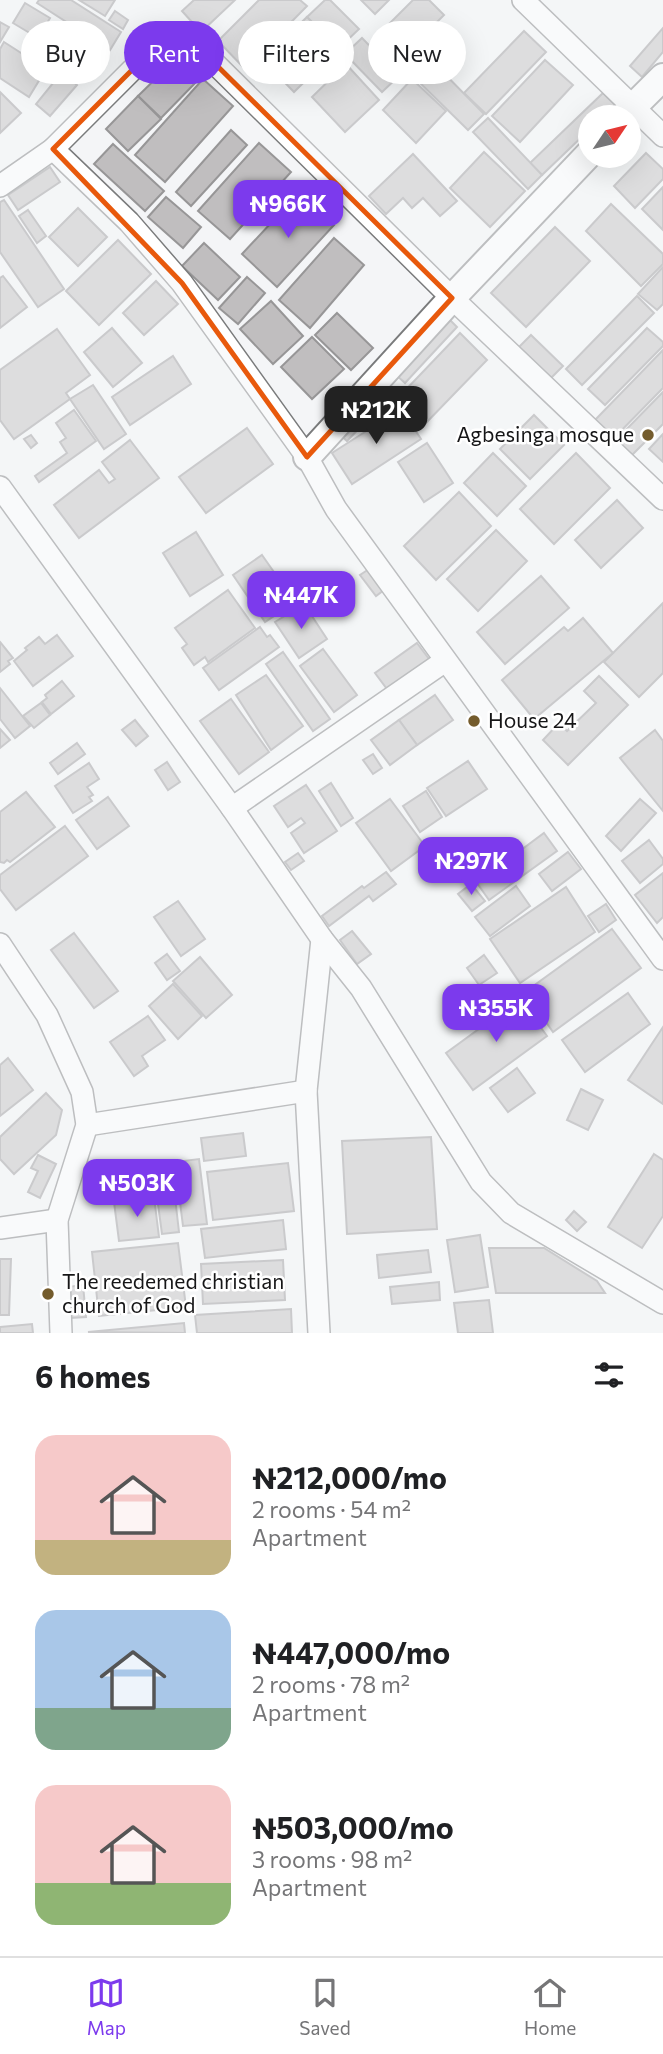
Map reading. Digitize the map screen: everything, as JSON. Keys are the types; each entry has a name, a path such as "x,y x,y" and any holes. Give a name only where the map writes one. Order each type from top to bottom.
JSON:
{"street":[{"path":"523,0 621,105"},
{"path":"0,186 54,149 160,42 171,34 188,37 452,298 663,499"},
{"path":"635,105 663,77"},
{"path":"641,121 663,136"},
{"path":"54,149 129,222 182,283 307,457 336,509 663,958"},
{"path":"307,457 452,298 578,166"},
{"path":"0,487 232,808 322,939 361,988 481,1182 497,1201 531,1225 663,1303"},
{"path":"232,808 445,661"},
{"path":"319,1333 306,1091 322,939"},
{"path":"0,944 47,1015 82,1092 87,1125 57,1220 61,1333"},
{"path":"87,1125 306,1091"},
{"path":"2,1225 57,1220"}],"highlighted area":[{"path":"171,34 188,37 452,298 307,457 182,283 53,149 160,42"}],"building":[{"path":"39,0 71,0 104,21 65,21 37,3"},
{"path":"79,0 115,0 105,16"},
{"path":"194,0 235,0 213,21 191,21 182,11"},
{"path":"259,0 300,0 307,6 292,21 238,21"},
{"path":"325,0 330,0 351,21 311,21 307,17"},
{"path":"361,0 389,0 375,14"},
{"path":"413,0 429,0 444,15 438,21 392,21"},
{"path":"25,3 50,18 48,21 21,21 21,28 13,23"},
{"path":"115,11 128,20 124,21 123,29 109,20"},
{"path":"238,21 238,62 224,47 224,35"},
{"path":"0,22 9,27 0,42"},
{"path":"110,25 121,32 110,50"},
{"path":"663,28 663,52 642,77 630,66"},
{"path":"524,31 546,52 486,114 464,93"},
{"path":"362,38 368,44 368,78 354,63 354,46"},
{"path":"4,42 21,53 21,84 37,84 29,97 0,78 0,49"},
{"path":"545,60 573,85 520,142 492,116"},
{"path":"354,73 379,100 345,132 312,97 325,84 354,84"},
{"path":"52,84 77,85 50,116 36,104"},
{"path":"150,84 194,84 161,118 138,96"},
{"path":"199,84 209,84 233,106 165,182 135,155"},
{"path":"286,84 302,84 294,92"},
{"path":"374,84 390,84 382,92"},
{"path":"407,84 417,84 446,111 416,143 383,110"},
{"path":"421,84 455,84 484,114 468,130"},
{"path":"0,92 21,113 0,133"},
{"path":"603,93 615,105 590,105"},
{"path":"138,96 161,119 128,151 106,129"},
{"path":"578,117 578,140 542,175 530,163"},
{"path":"488,118 542,175 528,189 473,132"},
{"path":"231,130 247,145 191,206 176,192"},
{"path":"259,143 291,172 230,239 198,211"},
{"path":"113,144 164,191 145,211 94,164"},
{"path":"484,152 525,191 490,227 450,188"},
{"path":"646,153 663,169 663,179 635,208 614,186 631,168 641,168 641,158"},
{"path":"413,154 457,201 440,216 423,198 412,208 403,198 386,214 369,196"},
{"path":"50,167 60,182 18,210 8,195"},
{"path":"663,187 663,230 642,209"},
{"path":"300,192 334,225 277,287 242,254"},
{"path":"166,197 201,227 183,248 148,217"},
{"path":"4,200 64,289 38,307 0,252 0,202"},
{"path":"611,204 663,254 663,264 641,286 586,231"},
{"path":"78,208 107,237 78,266 49,237"},
{"path":"28,210 46,236 37,243 19,216"},
{"path":"555,227 590,261 526,327 491,293"},
{"path":"334,238 364,265 310,328 279,300"},
{"path":"118,240 151,274 99,325 66,291"},
{"path":"204,243 240,277 218,300 182,266"},
{"path":"663,267 663,304 657,310 638,294"},
{"path":"3,276 27,307 0,328 0,278"},
{"path":"247,277 265,293 238,324 219,308"},
{"path":"156,281 178,304 144,335 123,313"},
{"path":"637,296 654,313 582,385 566,369"},
{"path":"271,301 303,336 273,364 240,329"},
{"path":"337,313 373,348 351,370 315,335"},
{"path":"447,317 457,327 405,383 395,374"},
{"path":"112,328 142,363 113,387 84,352"},
{"path":"647,328 663,342 663,346 605,405 588,389"},
{"path":"57,329 90,375 66,393 70,399 14,439 0,420 0,370"},
{"path":"460,333 487,360 423,426 396,400"},
{"path":"531,335 563,366 551,378 519,347"},
{"path":"312,337 344,369 312,399 281,367"},
{"path":"663,350 663,388 614,438 595,420"},
{"path":"173,356 191,384 130,425 112,397"},
{"path":"93,385 126,434 104,449 70,399"},
{"path":"382,386 391,395 347,441 338,433"},
{"path":"663,392 663,424 629,458 613,443"},
{"path":"401,409 421,439 352,484 332,453"},
{"path":"74,410 96,441 39,482 35,476 67,453 60,442 66,438 56,423"},
{"path":"534,415 564,445 530,479 500,449"},
{"path":"247,428 273,464 206,513 179,477"},
{"path":"663,434 663,462 649,449"},
{"path":"31,435 37,443 31,448 24,439"},
{"path":"130,440 159,478 79,538 54,505 99,470 109,483 115,479 102,462"},
{"path":"427,443 453,483 424,502 398,462"},
{"path":"493,453 526,486 497,516 464,483"},
{"path":"576,453 610,488 554,544 520,509"},
{"path":"459,492 491,526 436,580 404,546"},
{"path":"617,500 643,528 601,568 575,540"},
{"path":"496,530 527,561 478,611 447,579"},
{"path":"196,532 223,575 190,596 163,553"},
{"path":"262,555 295,602 265,622 233,575"},
{"path":"369,569 384,590 376,596 360,575"},
{"path":"541,576 569,608 505,664 477,632"},
{"path":"228,590 255,628 208,662 205,657 194,665 182,648 187,644 175,628"},
{"path":"663,603 663,673 639,697 604,662"},
{"path":"304,604 327,639 299,658 275,622"},
{"path":"583,618 613,653 534,719 502,680 564,627 568,631"},
{"path":"260,627 279,647 219,690 203,668"},
{"path":"57,635 73,656 33,686 14,661 39,637 45,644"},
{"path":"0,642 13,658 0,672"},
{"path":"417,643 429,659 387,689 375,673"},
{"path":"323,649 357,695 334,712 300,666"},
{"path":"283,652 330,719 313,731 266,664"},
{"path":"266,675 303,726 271,750 236,695"},
{"path":"599,676 628,705 568,765 543,740 559,723 567,731 596,703 584,691"},
{"path":"62,681 74,696 51,714 42,702 47,698 45,695"},
{"path":"0,688 30,726 15,738 0,719"},
{"path":"435,695 453,720 417,745 399,720"},
{"path":"231,699 269,752 239,774 200,721"},
{"path":"41,703 50,715 34,728 23,716"},
{"path":"135,720 148,736 136,746 122,730"},
{"path":"399,720 417,745 390,765 371,740"},
{"path":"0,729 10,740 0,748"},
{"path":"655,730 663,741 663,811 620,758"},
{"path":"77,743 85,754 58,774 50,763"},
{"path":"373,754 382,768 373,774 363,760"},
{"path":"468,761 487,789 446,816 427,788"},
{"path":"167,762 180,782 168,790 155,770"},
{"path":"89,763 99,779 87,787 93,795 89,797 92,801 73,813 55,786"},
{"path":"331,783 353,818 341,826 319,791"},
{"path":"306,785 337,831 304,853 291,833 305,823 301,818 288,827 274,806"},
{"path":"426,791 442,817 420,832 403,806"},
{"path":"26,792 55,827 10,862 0,862 0,812"},
{"path":"108,797 129,826 97,849 76,820"},
{"path":"390,799 425,846 391,871 356,823"},
{"path":"640,799 656,813 621,851 606,836"},
{"path":"65,826 88,856 16,910 0,889 0,875"},
{"path":"544,833 557,851 489,900 477,883"},
{"path":"649,840 663,859 663,864 640,883 622,861"},
{"path":"568,852 581,869 552,891 539,874"},
{"path":"298,853 304,861 291,870 285,862"},
{"path":"386,872 396,884 373,901 369,896 329,926 322,916"},
{"path":"663,873 663,917 657,923 635,895"},
{"path":"471,884 485,901 472,911 458,894"},
{"path":"516,886 530,906 490,936 475,917"},
{"path":"566,887 595,932 520,983 490,939"},
{"path":"178,901 205,939 181,956 154,917"},
{"path":"606,904 616,920 599,932 588,916"},
{"path":"612,929 641,968 553,1032 525,992"},
{"path":"352,931 371,954 357,964 340,940"},
{"path":"74,933 118,991 94,1008 51,950"},
{"path":"167,954 180,971 167,980 155,963"},
{"path":"484,955 497,973 479,985 467,968"},
{"path":"200,957 232,995 206,1018 173,981"},
{"path":"173,984 202,1016 178,1039 149,1006"},
{"path":"628,993 650,1024 585,1072 562,1040"},
{"path":"520,999 547,1036 473,1090 446,1053"},
{"path":"148,1016 165,1040 142,1056 148,1066 134,1076 110,1042"},
{"path":"663,1027 663,1104 628,1080"},
{"path":"8,1058 33,1090 0,1116 0,1065"},
{"path":"517,1068 535,1093 508,1112 490,1088"},
{"path":"581,1089 603,1100 588,1130 567,1120"},
{"path":"46,1093 62,1110 56,1135 14,1174 0,1159 0,1137"},
{"path":"243,1133 246,1156 204,1161 201,1138"},
{"path":"431,1137 437,1229 347,1234 342,1141"},
{"path":"654,1154 663,1160 663,1216 642,1248 608,1227"},
{"path":"38,1155 56,1164 40,1198 28,1192 38,1171 31,1168"},
{"path":"199,1159 207,1224 183,1226 175,1162"},
{"path":"288,1163 294,1211 213,1220 207,1172"},
{"path":"173,1180 179,1232 162,1234 155,1182"},
{"path":"154,1197 159,1237 119,1241 114,1202"},
{"path":"574,1211 586,1222 577,1231 566,1220"},
{"path":"283,1220 286,1249 205,1258 201,1229"},
{"path":"480,1235 488,1287 455,1292 447,1240"},
{"path":"178,1243 186,1307 99,1316 92,1252"},
{"path":"489,1248 544,1248 597,1281 605,1293 496,1293"},
{"path":"428,1250 431,1272 379,1278 377,1255"},
{"path":"0,1259 11,1259 9,1315 0,1315"},
{"path":"283,1260 285,1300 203,1304 201,1264"},
{"path":"439,1282 440,1300 392,1304 390,1287"},
{"path":"83,1285 86,1317 71,1318 68,1287"},
{"path":"489,1300 493,1333 458,1333 454,1303"},
{"path":"291,1309 292,1333 197,1333 195,1315"},
{"path":"184,1323 185,1333 88,1332"},
{"path":"32,1324 33,1333 0,1333 0,1327"}],"place":[{"name":"Agbesinga mosque","path":"648,435"},
{"name":"House 24","path":"474,721"},
{"name":"The reedemed christian church of God","path":"48,1294"}]}
